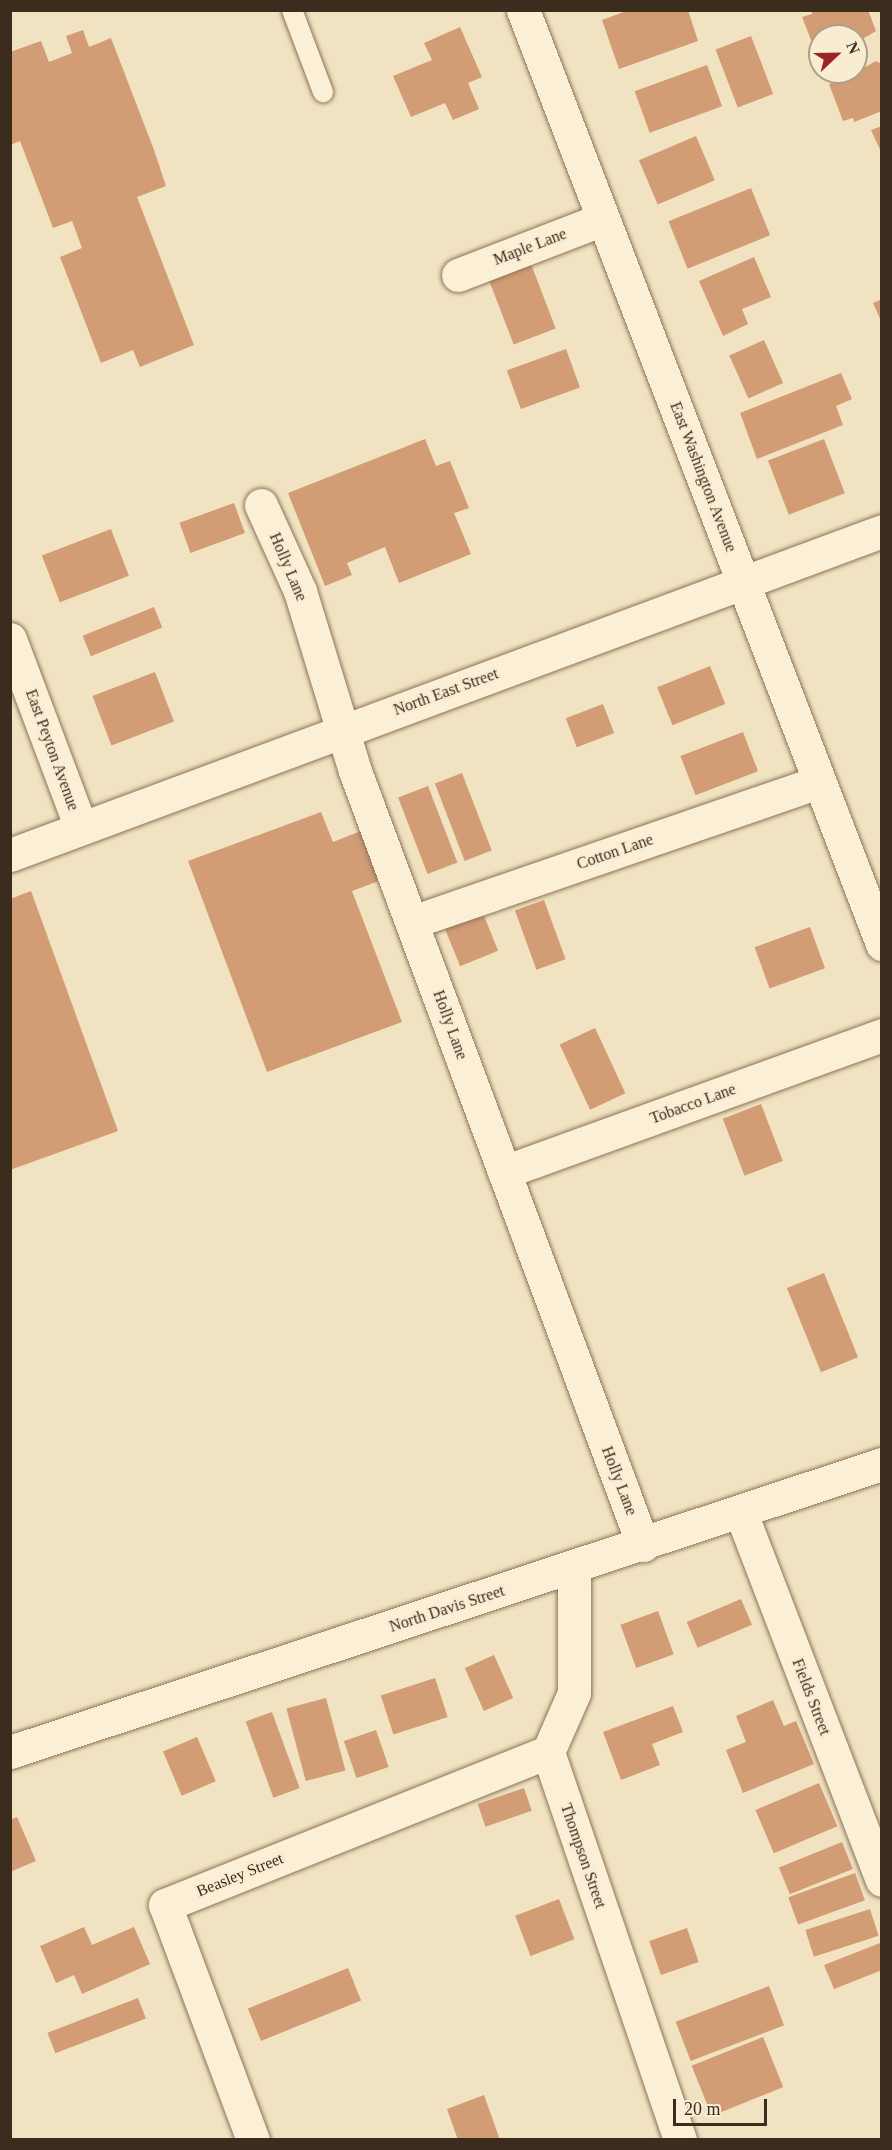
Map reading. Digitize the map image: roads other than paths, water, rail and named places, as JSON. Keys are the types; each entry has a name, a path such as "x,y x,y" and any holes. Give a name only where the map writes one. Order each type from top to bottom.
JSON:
{"street":[{"name":"East Washington Avenue","path":"523,10 819,782 879,929"},
{"name":"Maple Lane","path":"458,275 603,219"},
{"name":"Holly Lane","path":"261,505 300,591 343,730 411,922 643,1545"},
{"name":"North East Street","path":"10,855 882,531"},
{"name":"East Peyton Avenue","path":"10,639 81,828"},
{"name":"Cotton Lane","path":"411,922 819,782"},
{"name":"Tobacco Lane","path":"504,1173 882,1035"},
{"name":"North Davis Street","path":"10,1752 741,1513 882,1464"},
{"name":"Fields Street","path":"741,1513 882,1880"},
{"path":"548,1752 574,1693 574,1568"},
{"name":"Beasley Street","path":"253,2139 165,1905 548,1752"},
{"name":"Thompson Street","path":"548,1752 680,2139"}],"lane":[{"path":"292,10 323,92"}]}
